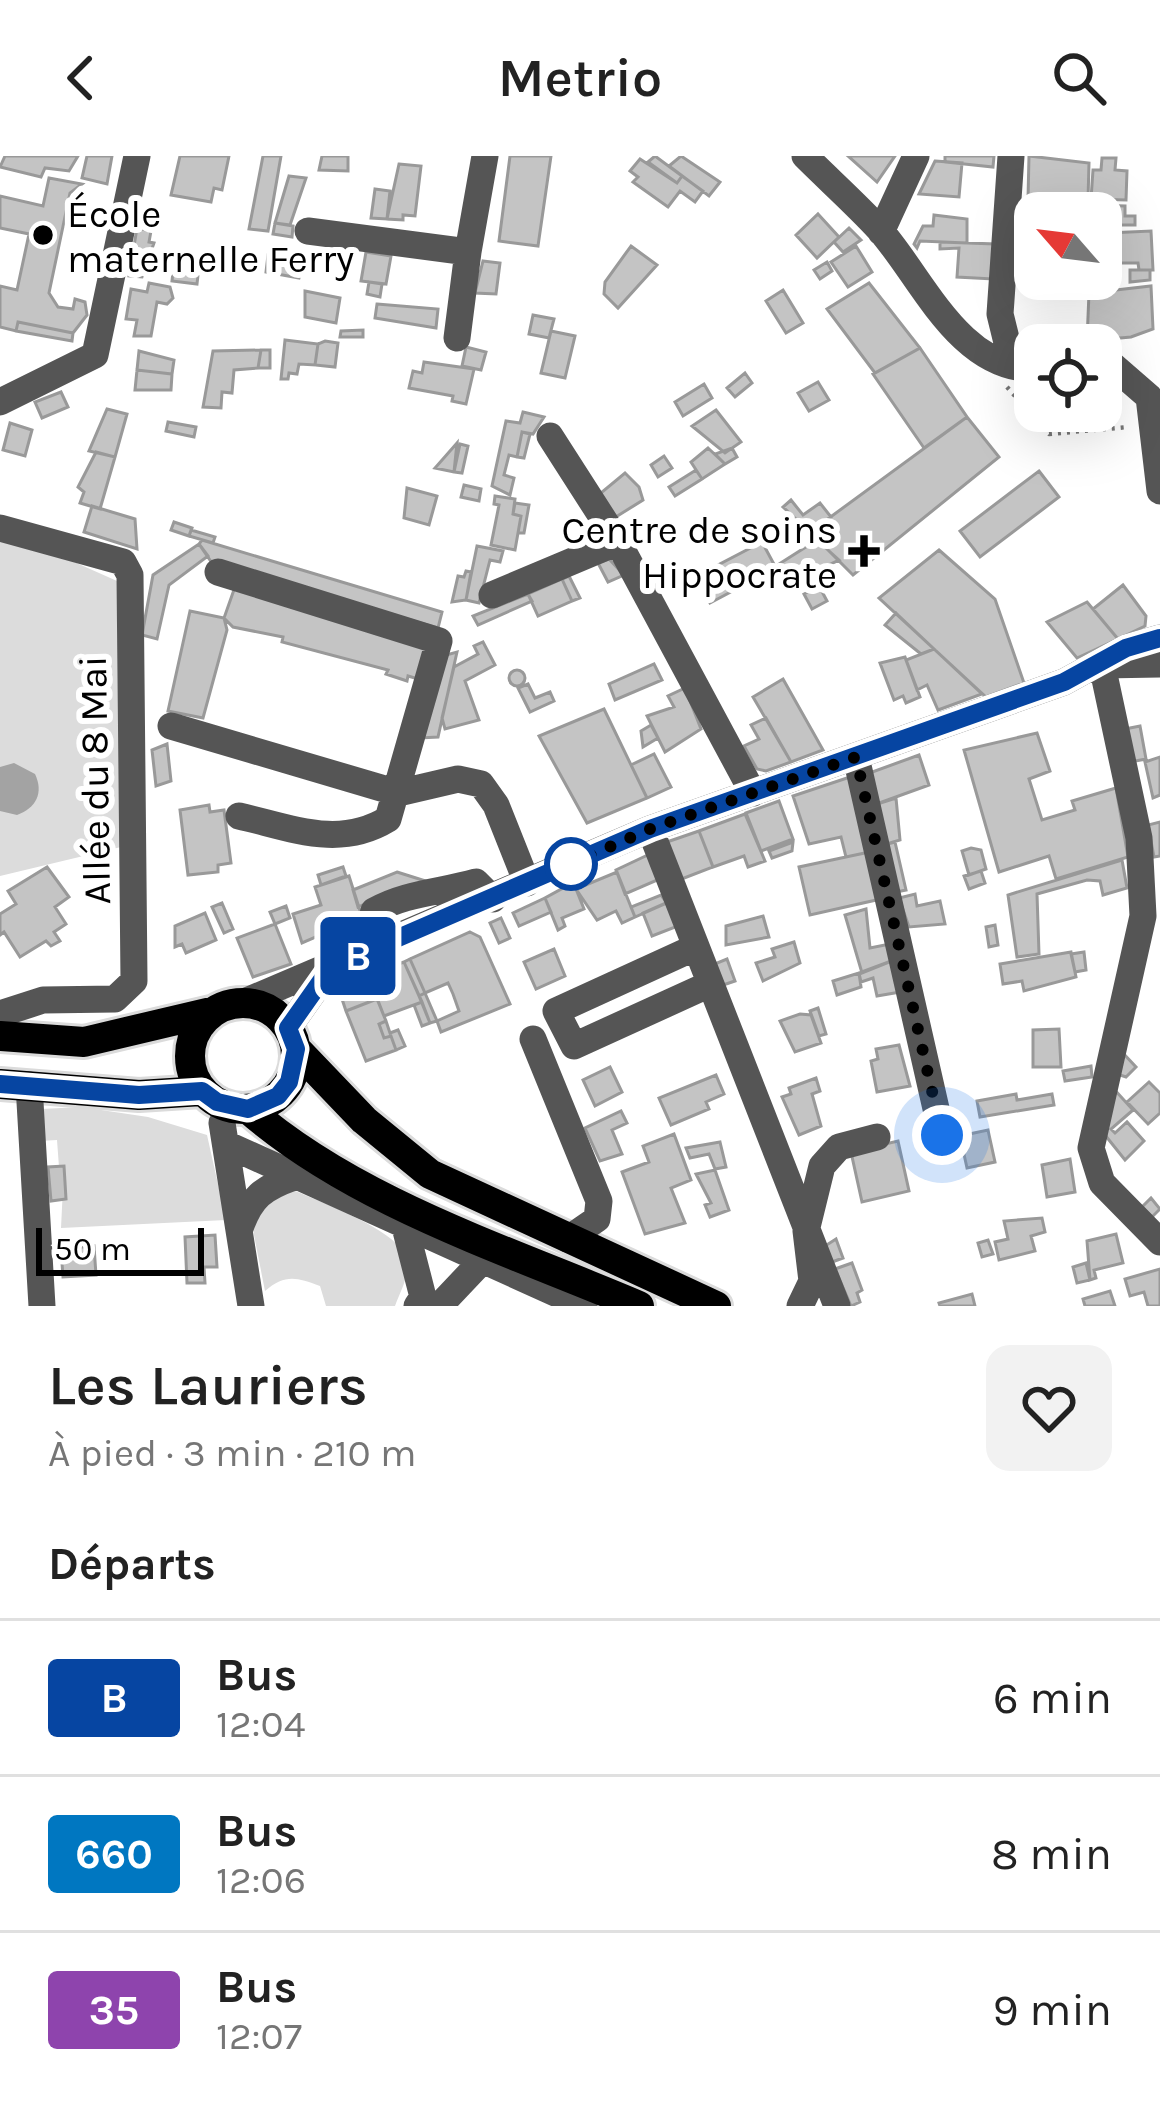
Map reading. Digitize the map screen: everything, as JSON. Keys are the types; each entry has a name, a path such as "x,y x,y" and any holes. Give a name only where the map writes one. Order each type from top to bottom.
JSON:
{"main road":[{"path":"229,1007 201,1023 190,1057 202,1091 217,1102 232,1125"},
{"path":"0,1036 84,1042 229,1007 276,1015 364,1120 430,1174 716,1306"},
{"path":"232,1125 278,1096 295,1066 292,1038"},
{"path":"15,1085 139,1095 202,1091"},
{"path":"139,1095 232,1125 294,1163 639,1306"}],"street":[{"path":"0,402 95,355 137,156"},
{"path":"457,338 485,156"},
{"path":"805,156 881,232 949,321 985,352 1014,363"},
{"path":"881,232 916,156"},
{"path":"1011,156 1000,314 1014,346"},
{"path":"308,231 468,253"},
{"path":"949,321 982,327 1000,314"},
{"path":"1122,367 1160,373"},
{"path":"1122,375 1144,388 1154,425 1160,491"},
{"path":"550,436 619,542 754,793"},
{"name":"Allée du 8 Mai","path":"0,528 123,562 130,574 136,921 134,981 115,998 43,1000 0,1014"},
{"path":"491,595 619,542"},
{"path":"218,572 439,640 388,819 360,836 332,837 239,816"},
{"path":"229,1007 650,829 856,757 1102,665 1126,648 1160,639 1160,662 1102,665"},
{"path":"1102,665 1116,709 1138,838 1143,916 1090,1148 1102,1183 1160,1242"},
{"path":"171,726 398,793 458,779 481,784 496,805 527,883"},
{"path":"856,757 942,1135"},
{"path":"650,829 837,1306"},
{"path":"362,954 374,910 399,896 426,896 476,882 493,899"},
{"path":"696,947 556,1011 574,1046 710,984"},
{"path":"292,1038 331,967"},
{"path":"533,1039 599,1202 597,1219 568,1239"},
{"path":"15,1085 42,1306"},
{"path":"232,1125 238,1232 251,1306"},
{"path":"800,1306 812,1281 806,1231 822,1166 838,1147 877,1138"},
{"path":"238,1232 250,1201 294,1163 405,1227 584,1306"},
{"path":"405,1227 434,1302 481,1262"}],"path":[{"path":"1122,428 1154,425"}],"shaded area":[{"path":"0,529 117,581 121,847 0,876"},
{"path":"14,763 35,774 39,787 33,804 17,815 0,811 0,767"},
{"path":"81,1107 148,1117 207,1135 226,1220 61,1228 64,1167 59,1167 57,1140 39,1141 41,1109"},
{"path":"279,1184 372,1226 401,1248 407,1272 395,1306 326,1306 320,1286 297,1279 265,1291 251,1220"}],"building":[{"path":"5,156 78,156 69,171 45,168 41,177 0,167"},
{"path":"87,156 112,156 107,184 82,178"},
{"path":"180,156 229,156 222,190 214,188 211,202 171,195"},
{"path":"263,156 281,156 268,231 249,229"},
{"path":"322,156 348,156 348,171 319,170"},
{"path":"510,156 551,156 538,246 499,241"},
{"path":"655,156 682,176 677,183 648,162"},
{"path":"681,156 720,182 709,196 669,166"},
{"path":"848,156 895,156 877,182"},
{"path":"945,156 994,156 993,167 945,162"},
{"path":"1029,156 1089,163 1088,192 1028,192"},
{"path":"1102,158 1116,158 1115,170 1127,171 1126,200 1122,192 1091,192 1093,170 1101,170"},
{"path":"640,159 677,183 682,176 703,191 695,202 680,191 668,207 633,182 638,177 630,171"},
{"path":"935,161 962,163 959,197 919,194"},
{"path":"399,164 421,166 415,216 387,219"},
{"path":"289,176 306,178 290,225 275,223"},
{"path":"49,178 82,184 70,193 49,293 58,307 73,309 75,299 85,302 87,315 73,333 18,322 16,331 0,327 0,286 17,290 29,234 0,228 0,196 43,206"},
{"path":"375,189 390,191 387,219 371,218"},
{"path":"1122,206 1125,216 1135,216 1135,225 1122,225"},
{"path":"818,214 839,237 817,258 796,235"},
{"path":"934,215 967,219 967,243 920,241 917,248 914,244 923,226 933,226"},
{"path":"275,223 293,226 292,237 273,234"},
{"path":"137,228 151,231 149,242 154,243 142,277 129,276"},
{"path":"849,228 861,240 843,252 834,242"},
{"path":"1151,231 1153,270 1122,263 1122,232"},
{"path":"940,242 995,244 993,279 957,277 959,248 940,249"},
{"path":"279,245 306,254 299,278 266,272 268,255 277,256"},
{"path":"631,246 657,265 618,308 604,294 605,282"},
{"path":"856,246 872,272 848,287 831,262"},
{"path":"366,252 391,256 386,284 361,281"},
{"path":"483,261 500,263 496,294 475,293"},
{"path":"827,262 832,271 820,279 814,270"},
{"path":"1130,270 1150,270 1150,280 1130,282"},
{"path":"173,272 198,275 197,284 172,281"},
{"path":"369,282 382,284 380,297 367,294"},
{"path":"149,283 170,287 173,298 167,304 157,302 151,336 134,336 137,320 126,319 131,289 147,292"},
{"path":"869,283 920,348 875,373 827,309"},
{"path":"1151,286 1153,329 1122,338 1122,324 1088,324 1089,300 1122,300 1122,289"},
{"path":"783,290 803,323 786,333 766,301"},
{"path":"305,291 340,298 336,323 305,317"},
{"path":"377,304 438,309 436,328 375,318"},
{"path":"533,315 554,319 549,338 529,334"},
{"path":"18,322 73,333 72,341 16,331"},
{"path":"363,330 363,337 340,337 341,331"},
{"path":"551,331 575,336 565,378 541,373"},
{"path":"285,340 318,344 315,365 299,364 297,374 281,379"},
{"path":"338,343 335,367 315,365 318,344"},
{"path":"466,347 486,352 481,370 462,366"},
{"path":"920,348 967,417 924,448 873,374"},
{"path":"261,350 270,350 270,368 258,368"},
{"path":"261,350 258,368 234,370 232,393 222,392 221,408 203,407 213,351"},
{"path":"139,351 174,360 172,374 137,370"},
{"path":"424,362 474,369 466,404 452,401 453,396 409,388 413,371 422,373"},
{"path":"137,370 172,374 171,390 135,390"},
{"path":"745,373 752,383 735,397 727,388"},
{"path":"818,382 829,400 809,411 798,393"},
{"path":"704,384 712,398 683,416 675,402"},
{"path":"61,392 68,407 42,418 35,402"},
{"path":"107,409 127,414 115,457 89,451"},
{"path":"716,410 741,442 725,453 692,426"},
{"path":"523,412 544,417 533,434 522,432 517,457 509,455 504,475 514,478 510,495 492,486 506,421 520,423"},
{"path":"967,417 999,457 853,575 810,532"},
{"path":"168,422 196,427 194,437 166,431"},
{"path":"10,423 32,430 25,456 3,450"},
{"path":"522,432 530,434 524,458 517,457"},
{"path":"457,443 454,472 435,468"},
{"path":"460,444 468,446 462,473 454,472"},
{"path":"708,448 725,464 702,479 691,462"},
{"path":"732,448 737,457 725,464 715,454"},
{"path":"96,452 115,457 100,509 80,503 84,492 78,487"},
{"path":"664,456 672,468 658,477 651,465"},
{"path":"696,470 702,479 675,496 669,487"},
{"path":"1039,471 1059,497 980,557 960,531"},
{"path":"625,473 639,487 643,500 611,520 596,497"},
{"path":"464,485 481,489 479,501 461,497"},
{"path":"407,488 437,496 429,525 404,518"},
{"path":"495,496 515,499 513,514 521,516 515,550 491,545 499,505 494,504"},
{"path":"791,500 803,515 820,503 831,517 810,532 783,507"},
{"path":"515,503 529,505 524,533 518,533 521,516 513,514"},
{"path":"92,506 135,519 137,549 84,532"},
{"path":"174,522 192,528 189,536 171,530"},
{"path":"191,530 215,537 213,543 189,536"},
{"path":"202,540 442,612 438,628 212,563 199,544"},
{"path":"817,540 839,560 788,584 779,564"},
{"path":"762,542 776,568 710,603 697,576"},
{"path":"199,544 208,556 169,585 157,639 142,635 153,575"},
{"path":"477,546 503,551 500,562 490,560 479,603 466,600"},
{"path":"939,550 995,599 1024,683 986,697 879,598"},
{"path":"609,559 624,575 608,582 598,563"},
{"path":"466,571 471,572 466,600 452,602 458,576 464,577"},
{"path":"569,576 580,598 572,601 562,579"},
{"path":"562,579 572,601 538,616 528,594"},
{"path":"236,584 429,645 418,679 408,676 407,681 386,674 388,670 282,642 283,637 233,627 224,618"},
{"path":"1123,585 1146,616 1145,626 1118,639 1093,609"},
{"path":"819,586 827,601 812,609 804,594"},
{"path":"528,594 532,601 478,625 473,616"},
{"path":"1087,602 1118,639 1077,658 1047,622"},
{"path":"190,611 224,618 227,630 203,718 168,711"},
{"path":"896,613 934,649 921,654 885,625"},
{"path":"483,642 495,665 465,681 479,720 445,729 442,718 454,667 478,654 474,646"},
{"path":"934,649 982,694 938,710 927,685 917,690 906,660"},
{"path":"457,652 438,737 420,738 439,657"},
{"path":"905,657 920,697 906,703 903,696 894,700 880,663"},
{"path":"654,664 662,680 615,700 609,684"},
{"path":"517,670 525,678 517,686 509,678"},
{"path":"783,679 823,750 791,762 753,697"},
{"path":"528,684 535,698 550,692 554,701 530,712 518,688"},
{"path":"685,688 701,729 665,752 647,716 674,707 668,696"},
{"path":"604,709 647,798 587,823 539,736"},
{"path":"766,718 791,762 766,771 757,769 744,746 759,739 751,725"},
{"path":"651,725 658,738 643,747 641,731"},
{"path":"1140,726 1146,759 1130,762 1125,729"},
{"path":"1037,733 1050,771 1029,779 1042,820 1075,810 1072,801 1116,788 1128,857 1056,879 1049,856 999,872 964,750"},
{"path":"167,744 171,781 156,786 152,750"},
{"path":"654,754 671,787 647,798 631,765"},
{"path":"919,755 929,785 871,806 864,775"},
{"path":"1160,757 1160,795 1153,798 1145,762"},
{"path":"856,775 874,851 846,857 841,837 809,844 793,796"},
{"path":"896,798 900,840 880,846 871,806"},
{"path":"779,801 793,839 761,851 746,813"},
{"path":"209,805 210,812 224,810 231,863 218,865 218,872 188,875 180,810"},
{"path":"745,814 765,861 748,867 744,856 713,867 699,831"},
{"path":"1160,822 1160,856 1154,857 1148,825"},
{"path":"699,831 713,867 679,880 664,843"},
{"path":"793,842 792,851 772,858 769,851"},
{"path":"895,842 906,890 891,893 880,846"},
{"path":"981,850 986,869 969,875 962,851"},
{"path":"874,851 885,898 810,915 799,867"},
{"path":"652,853 662,878 625,894 616,870"},
{"path":"1122,860 1127,888 1103,895 1100,881 1087,880 1037,894 1039,954 1017,957 1008,895"},
{"path":"47,867 69,897 55,907 66,924 54,932 60,941 51,946 46,941 20,957 4,932 0,935 0,914 16,904 8,891"},
{"path":"343,867 346,876 321,885 318,875"},
{"path":"981,871 985,883 969,889 964,876"},
{"path":"397,872 435,884 396,890 358,907 353,890"},
{"path":"617,872 635,917 622,923 616,911 597,920 576,889"},
{"path":"349,876 362,917 302,943 293,914 321,905 315,887"},
{"path":"567,886 576,889 584,909 562,918 565,926 558,930 545,898"},
{"path":"915,894 917,906 940,901 945,924 909,927 899,898"},
{"path":"661,895 667,903 635,917 631,907"},
{"path":"545,898 551,912 519,926 513,913"},
{"path":"668,902 678,926 652,936 643,913"},
{"path":"222,903 233,929 224,933 212,907"},
{"path":"286,906 290,918 275,924 270,912"},
{"path":"866,909 870,948 895,943 899,958 862,973 845,915"},
{"path":"205,913 216,940 186,953 182,944 175,947 175,926"},
{"path":"763,916 769,937 726,945 726,926"},
{"path":"501,918 510,938 499,943 490,923"},
{"path":"275,924 291,964 253,977 237,938"},
{"path":"995,925 998,945 989,947 986,927"},
{"path":"470,932 480,937 510,1004 441,1032 437,1021 459,1011 453,994 448,983 425,993 410,959"},
{"path":"794,942 800,963 763,981 756,963 775,957 772,949"},
{"path":"554,949 565,976 536,989 524,962"},
{"path":"1071,952 1076,977 1024,991 1022,981 1003,984 1000,964"},
{"path":"1084,952 1086,970 1075,972 1071,954"},
{"path":"899,958 906,991 877,996 873,978 861,982 859,973"},
{"path":"410,959 425,993 419,996 404,962"},
{"path":"727,959 735,981 720,986 712,965"},
{"path":"404,962 422,1002 384,1016 368,975"},
{"path":"859,973 861,987 837,995 833,981"},
{"path":"371,984 377,999 346,1011 341,996"},
{"path":"425,993 437,1021 430,1023 419,996"},
{"path":"377,999 386,1021 379,1024 384,1038 391,1036 396,1050 366,1061 346,1011"},
{"path":"422,1002 430,1023 422,1026 414,1005"},
{"path":"818,1008 826,1034 819,1036 810,1011"},
{"path":"811,1015 821,1043 795,1052 780,1021"},
{"path":"386,1021 390,1033 398,1030 405,1046 396,1050 391,1036 384,1038 379,1024"},
{"path":"1059,1029 1061,1067 1033,1067 1033,1030"},
{"path":"899,1045 910,1086 877,1092 871,1061 878,1059 876,1049"},
{"path":"1122,1052 1136,1067 1126,1077 1117,1074"},
{"path":"1091,1066 1092,1077 1065,1081 1063,1071"},
{"path":"610,1067 622,1092 595,1106 583,1080"},
{"path":"716,1075 724,1094 706,1102 709,1109 671,1125 659,1098"},
{"path":"816,1078 820,1091 812,1094 821,1126 799,1135 782,1097 791,1094 789,1088"},
{"path":"1149,1082 1160,1093 1160,1113 1148,1124 1127,1102"},
{"path":"1113,1088 1133,1110 1111,1129 1115,1133 1127,1122 1144,1141 1125,1160 1105,1135"},
{"path":"1016,1094 1017,1100 1052,1094 1054,1105 980,1117 977,1101"},
{"path":"621,1111 627,1123 612,1130 622,1154 600,1161 585,1128"},
{"path":"988,1130 995,1162 967,1168 960,1136"},
{"path":"674,1134 691,1180 671,1188 685,1223 645,1234 622,1172 649,1162 643,1146"},
{"path":"898,1141 909,1191 862,1202 851,1152"},
{"path":"720,1142 726,1167 715,1169 709,1154 690,1158 686,1148"},
{"path":"1070,1159 1075,1192 1047,1197 1042,1165"},
{"path":"64,1166 66,1199 51,1201 48,1167"},
{"path":"715,1170 729,1210 710,1217 705,1205 711,1203 696,1174"},
{"path":"1151,1198 1160,1209 1152,1217 1142,1207"},
{"path":"1042,1218 1045,1232 1031,1236 1035,1251 999,1260 995,1242 1008,1239 1004,1221"},
{"path":"1116,1234 1123,1263 1094,1270 1096,1278 1090,1280 1087,1241"},
{"path":"215,1235 217,1267 204,1267 205,1283 187,1283 185,1237"},
{"path":"836,1239 843,1258 832,1262 825,1246"},
{"path":"988,1240 993,1254 982,1257 978,1243"},
{"path":"94,1246 96,1275 63,1277 61,1249"},
{"path":"852,1263 862,1290 857,1293 860,1302 851,1306 835,1269"},
{"path":"1086,1263 1090,1280 1077,1283 1073,1267"},
{"path":"1160,1269 1160,1306 1148,1306 1144,1292 1130,1296 1125,1279"},
{"path":"1110,1291 1115,1306 1085,1306 1083,1299"},
{"path":"972,1294 975,1306 939,1303"}],"bus line":[{"name":"B","path":"0,1084 139,1095 202,1091 232,1108 264,1105 289,1082 296,1049 288,1028 331,967 650,829 1064,682 1126,648 1160,638"}],"place":[{"name":"École maternelle Ferry","path":"43,235"},
{"name":"Centre de soins Hippocrate","path":"864,551"}],"route":[{"path":"571,864 650,829 856,757 942,1135"}]}
